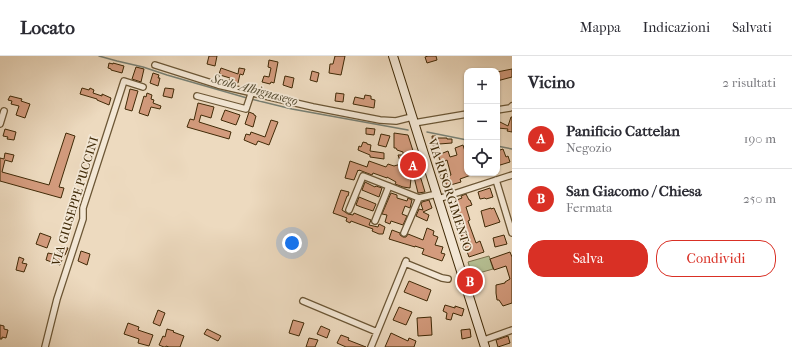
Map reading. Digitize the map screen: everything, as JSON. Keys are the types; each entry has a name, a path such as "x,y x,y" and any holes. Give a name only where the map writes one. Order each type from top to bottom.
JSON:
{"main road":[{"name":"VIA RISORGIMENTO","path":"393,56 485,344"}],"street":[{"path":"155,66 218,85 250,97 380,120 413,120 464,114"},
{"name":"VIA GIUSEPPE PUCCINI","path":"45,347 57,299 83,219 83,208 124,81 143,87"},
{"path":"197,96 246,109 250,97"},
{"path":"500,110 510,108 512,106"},
{"path":"0,124 4,111"},
{"path":"349,210 363,176 419,198 437,196 512,175"},
{"path":"496,180 510,222 512,233"},
{"path":"375,221 389,186"},
{"path":"404,233 419,198"},
{"path":"371,347 406,262 442,278 448,279"},
{"path":"303,301 378,332"},
{"path":"485,344 512,330"}],"green space":[{"path":"489,256 493,269 472,275 468,262"}],"building":[{"path":"209,56 217,56 215,66 207,64"},
{"path":"335,56 345,56 341,75 329,73 330,64 333,64"},
{"path":"436,56 437,60 427,63 425,57"},
{"path":"269,60 278,62 274,83 271,82 270,84 262,82 264,76 269,77 271,68 268,67"},
{"path":"109,63 124,66 122,73 108,68"},
{"path":"136,67 144,69 141,82 132,79"},
{"path":"221,68 238,74 239,68 245,69 243,75 240,74 238,83 229,80 230,78 220,75"},
{"path":"512,69 512,77 500,80 500,71"},
{"path":"312,71 319,73 317,82 310,80"},
{"path":"153,73 159,75 158,78 160,78 158,86 150,83"},
{"path":"285,76 294,78 292,88 283,85"},
{"path":"82,88 89,90 90,88 94,90 93,93 102,96 102,94 111,98 109,105 97,99 80,94"},
{"path":"165,88 174,89 172,98 163,96"},
{"path":"130,89 138,91 132,111 125,109"},
{"path":"147,93 152,95 151,99 154,100 153,103 161,106 160,109 151,107 148,116 139,113 144,96 146,97"},
{"path":"336,93 344,94 343,102 335,101"},
{"path":"365,95 371,96 371,99 375,100 374,108 353,104 355,97 364,99"},
{"path":"10,96 22,99 21,101 30,104 25,118 16,115 19,106 11,104 12,101 8,100"},
{"path":"198,103 214,107 211,118 201,115 199,122 231,132 229,139 187,127 190,119 194,120"},
{"path":"225,110 240,115 236,125 221,120"},
{"path":"249,112 256,116 253,127 245,124"},
{"path":"512,117 512,132 507,131 508,129 500,128 500,122 508,126"},
{"path":"271,120 278,122 269,145 258,141 256,145 244,140 246,134 250,135 251,132 265,137"},
{"path":"366,128 375,129 374,135 366,134"},
{"path":"5,129 16,132 14,140 7,139 8,137 3,136"},
{"path":"66,133 75,136 59,187 64,188 61,198 0,181 0,158 4,159 5,153 14,155 12,162 5,160 2,172 49,185"},
{"path":"394,133 408,135 414,154 411,155 416,170 418,169 425,192 418,193 412,169 410,188 395,184 396,182 387,177 373,173 372,175 359,170 354,180 345,178 350,161 367,167 369,161 386,167 388,164 394,166 401,164 398,155 403,155 403,152 394,148"},
{"path":"381,134 390,136 386,147 378,145"},
{"path":"432,136 436,136 436,138 452,139 452,143 433,146"},
{"path":"363,142 371,145 370,151 384,153 384,159 370,157 370,155 358,150 359,146 361,147"},
{"path":"463,145 464,176 468,176 460,179 461,182 447,186 444,177 451,175 447,160 441,163 438,155 448,151 450,157 457,155 455,148"},
{"path":"503,149 510,162 500,165 500,150"},
{"path":"365,182 375,187 382,188 379,197 362,190"},
{"path":"490,188 493,197 480,199 478,192"},
{"path":"341,190 349,192 342,210 348,214 353,215 354,213 371,220 369,225 378,227 379,224 385,227 383,234 379,234 372,231 373,229 351,221 350,223 346,221 347,218 333,213"},
{"path":"391,193 397,195 397,198 407,201 408,198 412,200 410,208 405,206 402,214 407,216 403,225 391,221 390,224 385,222 387,215 382,214"},
{"path":"466,194 472,205 466,207 470,220 468,221 476,243 480,241 484,252 469,257 461,235 463,235 456,216 459,215 454,201 462,198 461,196"},
{"path":"359,197 376,204 373,211 356,205"},
{"path":"429,200 432,208 423,212 429,215 427,221 416,216 419,209 423,210 421,204 422,202"},
{"path":"494,208 500,222 485,227 481,211"},
{"path":"427,228 434,231 433,235 438,237 435,245 443,247 441,253 445,254 442,261 422,254 424,249 389,239 392,230 400,233 403,237 406,237 408,234 423,240"},
{"path":"40,233 51,237 47,248 36,244"},
{"path":"504,235 507,244 495,247 493,238"},
{"path":"61,247 68,248 60,265 46,260 48,253 59,254"},
{"path":"81,251 90,254 87,265 78,261"},
{"path":"510,252 512,257 512,303 503,306 499,300 497,300 496,285 505,283 510,279 506,266 494,270 490,259"},
{"path":"19,257 24,259 22,263 27,264 24,272 16,270"},
{"path":"409,281 431,290 427,301 404,292"},
{"path":"445,305 464,309 462,316 453,313 451,320 446,319 447,313 443,311"},
{"path":"399,307 412,312 406,325 393,320"},
{"path":"158,310 165,313 160,326 153,323"},
{"path":"431,317 432,335 418,336 417,318"},
{"path":"293,320 304,323 299,336 289,333"},
{"path":"128,323 139,327 138,330 153,335 149,346 138,343 139,339 124,334"},
{"path":"0,325 4,326 4,329 8,330 6,338 2,337 2,339 0,339"},
{"path":"321,326 330,330 327,338 317,334"},
{"path":"167,329 184,336 180,347 164,347 159,345 163,336 165,337"},
{"path":"207,329 221,336 218,341 204,334"},
{"path":"470,329 471,337 462,339 461,330"},
{"path":"391,333 408,341 409,338 416,341 414,347 385,347"},
{"path":"341,335 349,338 348,340 366,347 346,347 337,343"},
{"path":"508,336 510,343 498,347 496,340"},
{"path":"309,338 318,340 315,347 306,347"}],"waterway":[{"name":"Scolo Albignasego","path":"99,56 143,67 247,98"},
{"name":"Scolo Albignasego","path":"251,99 292,109 408,130"},
{"name":"Scolo Albignasego","path":"427,132 464,139"},
{"name":"Scolo Albignasego","path":"500,147 512,149"}],"place":[{"name":"Panificio Cattelan","path":"413,165"},
{"name":"San Giacomo / Chiesa","path":"470,281"}]}
